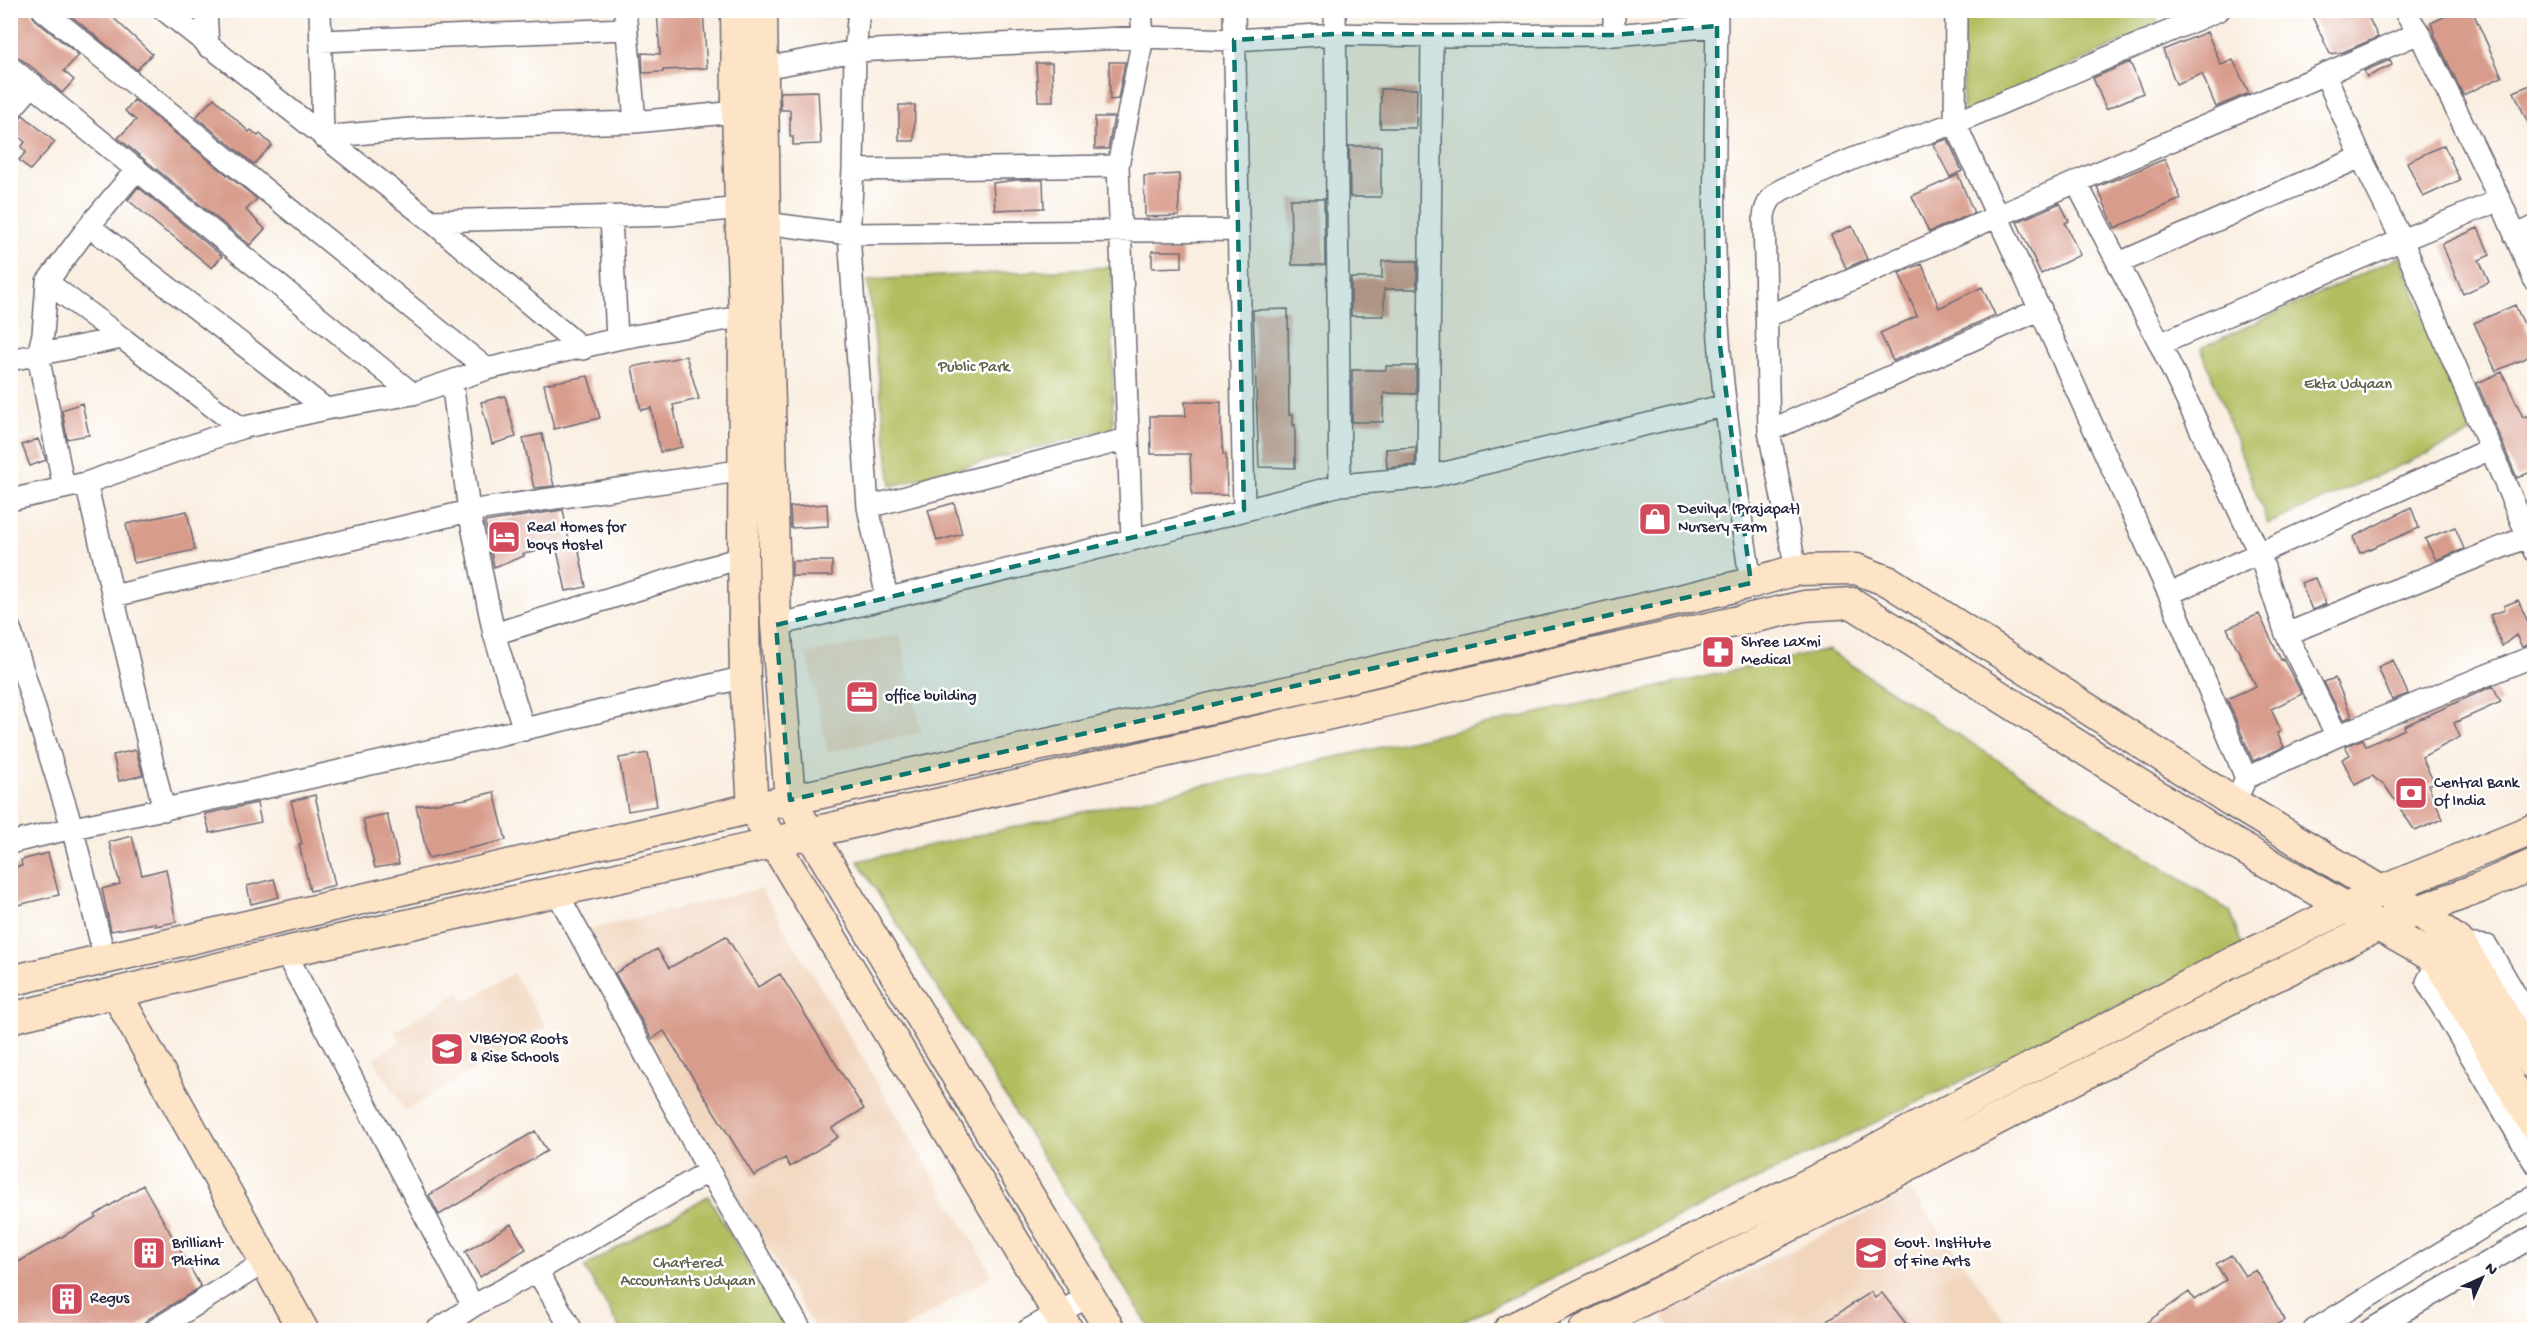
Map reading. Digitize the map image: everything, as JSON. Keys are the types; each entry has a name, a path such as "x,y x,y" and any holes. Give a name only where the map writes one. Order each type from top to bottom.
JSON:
{"main road":[{"path":"736,10 737,112 753,216"},
{"path":"762,10 764,68 753,216 756,314 790,800 1110,1330"},
{"path":"756,314 745,470 743,557 753,808 1063,1322"},
{"path":"10,981 753,808 1308,687 1751,583 1796,570 1856,569 1890,582 2240,790 2381,891 2417,910 2535,1065"},
{"path":"10,1018 285,952 774,843 809,833 1804,606 1852,603 2223,837 2344,908 2378,926 2450,952 2535,1125"},
{"path":"1509,1330 1812,1182 2229,964 2381,891 2535,829"},
{"path":"1584,1330 1837,1203 2243,992 2378,926 2535,864"},
{"path":"116,993 303,1330"}],"street":[{"path":"43,10 487,369"},
{"path":"164,10 431,221 583,349"},
{"path":"206,10 208,46"},
{"path":"320,10 323,137"},
{"path":"859,10 855,51 853,170 849,234 868,507 887,598"},
{"path":"1132,540 1118,166 1143,37 1141,10"},
{"path":"1234,10 1244,510"},
{"path":"1335,10 1340,485"},
{"path":"1614,10 1614,35"},
{"path":"1956,10 1955,123 2169,594 2240,790 2337,736 2535,656"},
{"path":"1796,570 1769,431 1764,216 1765,208 1775,193 1855,158 1955,123 2170,20 2219,10"},
{"path":"2404,10 2419,33 2500,200 2525,232 2535,279"},
{"path":"764,68 855,51 1143,37 1234,40 1335,34 1614,35 1717,18 1715,215 1719,338 1751,583"},
{"path":"321,41 626,20 635,122"},
{"path":"1768,316 2326,76 2419,33"},
{"path":"1428,477 1432,36"},
{"path":"10,67 413,394"},
{"path":"2286,634 2531,544 2402,240 2361,157 2326,76"},
{"path":"10,111 33,84"},
{"path":"323,137 410,129 635,122 737,112"},
{"path":"2119,263 2361,157"},
{"path":"853,170 1118,166"},
{"path":"64,488 38,355 43,334 47,282 89,226 137,169"},
{"path":"2077,183 2160,344 2260,555 2286,634 2337,736"},
{"path":"2160,344 2500,200"},
{"path":"431,221 753,216 849,234 1238,230"},
{"path":"610,217 617,339"},
{"path":"89,226 327,409"},
{"path":"47,282 241,428"},
{"path":"1769,431 2041,309"},
{"path":"10,500 86,483 241,428 327,409 413,394 487,369 583,349 617,339 756,314"},
{"path":"10,360 122,338"},
{"path":"452,381 469,511 494,634 524,730"},
{"path":"776,625 1132,540 1340,485 1428,477 1726,405"},
{"path":"868,507 1127,439"},
{"path":"2169,594 2260,555 2490,449"},
{"path":"114,596 469,511 745,470"},
{"path":"86,483 164,810"},
{"path":"494,634 743,557"},
{"path":"10,629 72,827 105,959"},
{"path":"10,843 72,827 164,810 524,730 746,677"},
{"path":"556,891 709,1171 801,1330"},
{"path":"2535,1026 2487,946 2450,952 2427,982 2535,1162"},
{"path":"285,952 473,1306"},
{"path":"437,1330 473,1306 709,1171"},
{"path":"2314,1330 2535,1196"},
{"path":"2370,1330 2535,1236"},
{"path":"155,1330 265,1262"},
{"path":"537,1271 573,1330"},
{"path":"1028,1330 1063,1322 1089,1296"}],"highlighted area":[{"path":"1717,26 1719,338 1751,583 790,800 776,625 1244,510 1234,40 1335,34 1614,35"}],"shaded area":[{"path":"900,634 921,732 828,752 807,654"},
{"path":"761,889 993,1275 901,1330 816,1330 577,932"},
{"name":"VIBGYOR Roots & Rise Schools","path":"513,973 546,1027 405,1111 373,1058 400,1041 395,1031 459,992 466,1002"},
{"name":"Govt. Institute of Fine Arts","path":"1911,1191 2012,1330 1672,1330 1661,1315"}],"green space":[{"path":"1963,11 2153,11 2159,25 1963,115"},
{"name":"Ekta Udyaan","path":"2400,256 2471,434 2268,524 2201,348"},
{"name":"Public Park","path":"1112,267 1113,428 891,486 868,280"},
{"path":"1828,650 2230,911 2242,946 1444,1330 1151,1330 858,861"},
{"name":"Chartered Accountants Udyaan","path":"708,1196 786,1330 621,1330 584,1267"}],"building":[{"path":"10,10 31,10 35,20 79,55 64,71 74,80 62,93 41,74 18,57 10,54"},
{"path":"64,10 105,10 152,54 137,70"},
{"path":"657,10 703,10 707,68 643,73 642,53 660,54"},
{"path":"2325,10 2365,10 2378,37 2343,52 2330,54 2312,16"},
{"path":"2458,10 2472,10 2502,77 2463,95 2431,23"},
{"path":"2207,32 2221,65 2233,60 2249,93 2216,107 2202,74 2176,84 2163,50"},
{"path":"2390,60 2392,65 2367,77 2364,71"},
{"path":"1109,62 1125,62 1118,99 1110,100"},
{"path":"2130,62 2143,93 2106,109 2093,78"},
{"path":"1036,63 1052,63 1053,101 1038,101"},
{"path":"2535,83 2535,139 2514,92"},
{"path":"1381,89 1417,89 1416,128 1380,128"},
{"path":"818,91 821,144 793,145 793,137 790,137 790,110 781,110 780,92"},
{"path":"214,98 249,132 251,130 258,136 260,134 272,145 254,164 196,117"},
{"path":"134,100 257,199 246,210 265,229 250,245 118,138 136,120 125,111"},
{"path":"899,105 915,105 914,141 899,141"},
{"path":"23,115 55,142 30,170 19,160 26,152 21,147 25,142 10,129 10,123 15,123"},
{"path":"1095,117 1114,117 1108,149 1095,149"},
{"path":"1948,139 1962,171 1950,177 1933,144"},
{"path":"2444,145 2460,180 2423,197 2407,162"},
{"path":"1349,146 1381,146 1381,197 1350,197"},
{"path":"2165,159 2181,199 2115,228 2097,187"},
{"path":"1179,174 1179,216 1145,217 1144,176"},
{"path":"1958,175 1974,213 1929,232 1912,196"},
{"path":"1043,180 1044,208 995,210 993,183"},
{"path":"138,187 222,256 212,268 128,200"},
{"path":"1290,199 1324,199 1325,265 1292,265"},
{"path":"2060,203 2069,221 2065,223 2080,255 2041,274 2017,222"},
{"path":"1852,226 1867,259 1846,268 1831,235"},
{"path":"2478,228 2490,255 2479,260 2489,282 2463,294 2442,244"},
{"path":"1152,251 1182,251 1182,267 1152,268"},
{"path":"1382,261 1417,261 1417,289 1384,289 1384,316 1351,316 1351,278 1382,278"},
{"path":"1922,264 1939,308 1982,287 1995,315 1893,361 1880,333 1917,316 1899,273"},
{"path":"2515,305 2535,348 2535,354 2496,371 2474,323"},
{"path":"1288,309 1289,415 1293,415 1293,425 1295,425 1295,468 1259,467 1253,310"},
{"path":"686,356 699,399 673,405 682,447 660,452 651,408 641,410 632,367"},
{"path":"1386,366 1416,366 1416,394 1384,393 1383,422 1352,422 1352,370 1386,370"},
{"path":"2502,372 2523,417 2527,416 2535,433 2535,470 2517,478 2477,383"},
{"path":"588,376 600,418 554,429 544,384"},
{"path":"505,396 516,437 492,444 481,402"},
{"path":"1185,402 1221,402 1227,495 1192,495 1190,454 1151,454 1150,416 1186,416"},
{"path":"82,403 89,435 67,439 62,410"},
{"path":"542,434 554,486 534,488 523,438"},
{"path":"38,439 46,460 30,466 22,445"},
{"path":"1416,447 1415,465 1387,468 1386,449"},
{"path":"954,503 962,534 937,541 928,510"},
{"path":"827,504 828,526 791,528 790,507"},
{"path":"2411,507 2419,528 2360,553 2353,537"},
{"path":"563,510 570,545 523,554 524,556 494,567 485,522"},
{"path":"187,511 195,550 134,563 126,524"},
{"path":"2455,527 2464,549 2436,560 2425,539"},
{"path":"578,546 586,587 566,591 557,550"},
{"path":"792,561 832,561 832,576 792,576"},
{"path":"2315,578 2326,604 2312,610 2301,583"},
{"path":"2518,600 2535,638 2535,643 2522,647 2516,635 2502,646 2490,615 2505,610 2504,606"},
{"path":"2259,614 2281,660 2283,659 2302,694 2271,709 2281,731 2277,733 2284,747 2253,761 2227,699 2256,686 2227,628"},
{"path":"2393,660 2408,694 2392,700 2378,667"},
{"path":"2335,678 2352,716 2343,720 2324,682"},
{"path":"2493,686 2501,702 2454,723 2460,737 2422,757 2434,783 2428,785 2443,819 2415,831 2386,787 2372,776 2355,785 2342,759 2350,755 2345,746 2363,739 2366,746 2405,729 2404,726"},
{"path":"136,750 143,775 119,781 113,755"},
{"path":"648,753 657,806 628,811 619,758"},
{"path":"494,792 506,840 428,858 416,806 466,799"},
{"path":"315,795 335,885 310,891 299,844 302,844 291,801"},
{"path":"257,803 261,822 210,833 205,814"},
{"path":"387,814 399,864 375,868 363,819"},
{"path":"132,836 142,875 166,869 176,922 155,926 155,923 111,931 102,889 120,884 109,842"},
{"path":"48,853 59,895 10,907 10,867 22,866 21,860"},
{"path":"274,879 279,897 251,904 247,886"},
{"path":"726,936 758,987 780,974 864,1109 832,1128 838,1137 790,1167 785,1158 754,1176 664,1031 652,1039 615,973 657,949 669,968"},
{"path":"535,1131 547,1151 439,1215 429,1195"},
{"path":"143,1185 201,1287 148,1319 136,1330 10,1330 10,1267 96,1217 95,1215"},
{"path":"511,1224 526,1249 480,1277 465,1252"},
{"path":"2231,1255 2245,1276 2256,1270 2285,1320 2266,1330 2136,1330 2189,1292 2194,1300 2226,1280 2216,1264"},
{"path":"1871,1292 1875,1298 1882,1293 1911,1330 1813,1330"}],"place":[{"name":"Devilya (Prajapat) Nursery Farm","path":"1655,519"},
{"name":"Real Homes for boys Hostel","path":"504,537"},
{"name":"Shree Laxmi Medical","path":"1718,652"},
{"name":"office building","path":"862,697"},
{"name":"Central Bank Of India","path":"2411,793"},
{"name":"VIBGYOR Roots & Rise Schools","path":"447,1049"},
{"name":"Brilliant Platina","path":"149,1253"},
{"name":"Govt. Institute of Fine Arts","path":"1871,1253"},
{"name":"Regus","path":"67,1299"}]}
